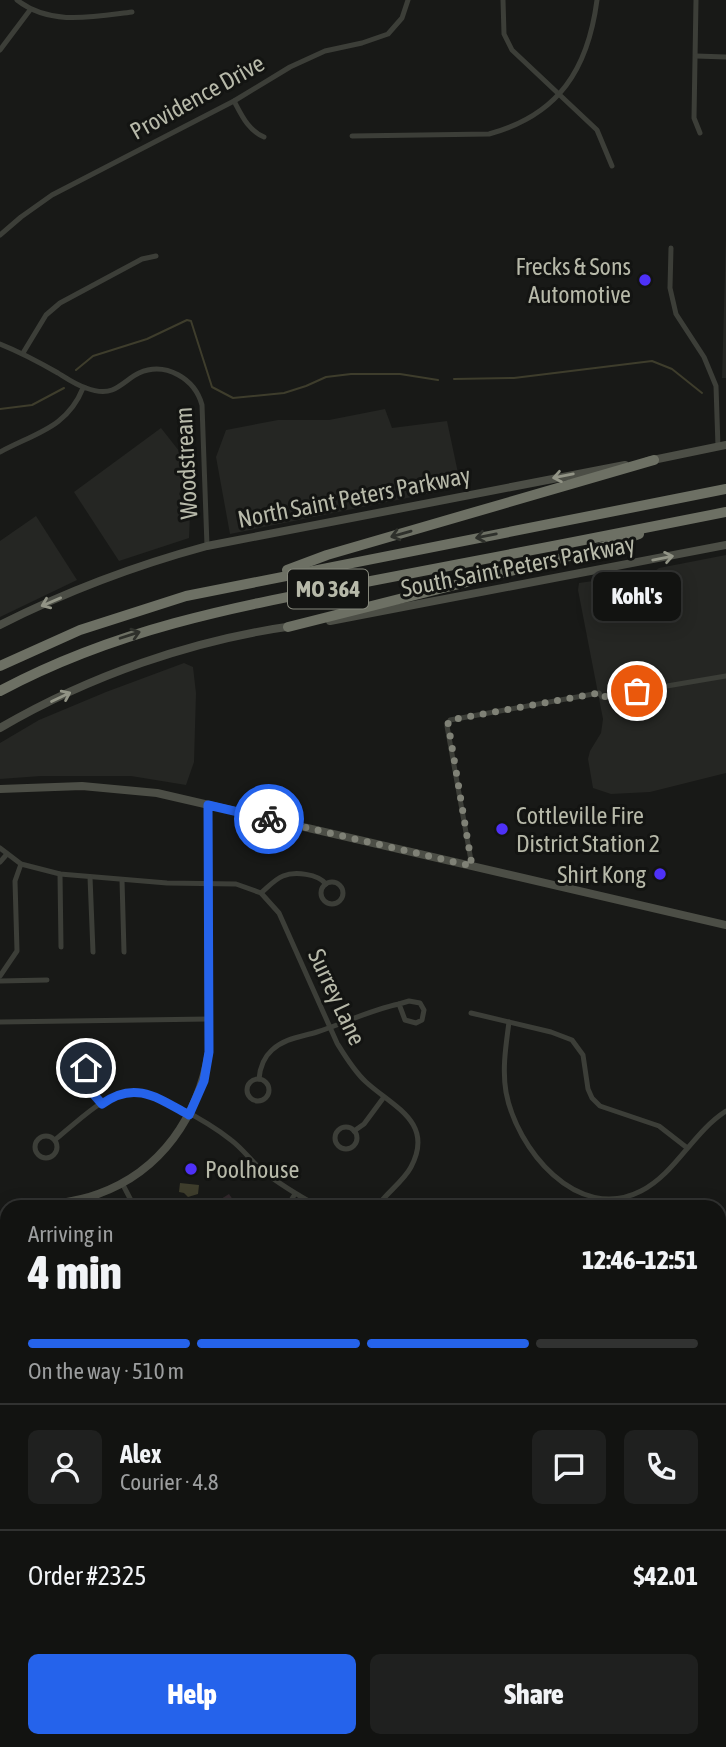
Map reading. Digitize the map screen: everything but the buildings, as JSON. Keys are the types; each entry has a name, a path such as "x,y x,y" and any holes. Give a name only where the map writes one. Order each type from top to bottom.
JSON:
{"highway":[{"path":"260,580 327,555 654,460"},
{"name":"MO 364","path":"0,666 114,617 186,596 726,489"},
{"name":"MO 364","path":"0,691 88,651 194,616 726,512"},
{"path":"288,627 594,550 667,524"}],"main road":[{"name":"North Saint Peters Parkway","path":"0,625 85,588 207,546 722,446"},
{"name":"South Saint Peters Parkway","path":"0,728 65,695 133,667 209,644 726,545"},
{"path":"0,789 107,787 157,793 726,925"},
{"path":"72,1200 95,1195 122,1183 152,1163 171,1143 189,1115 204,1081 209,1052 208,805"}],"street":[{"path":"17,0 30,10 47,16 75,19 132,12"},
{"name":"Providence Drive","path":"0,235 52,195 233,101 311,56 388,34 402,18 408,0"},
{"path":"503,0 504,34 512,50 597,130 612,166"},
{"path":"352,136 489,134 510,128 534,115 572,81 594,25 597,0"},
{"path":"696,0 694,118 700,133"},
{"path":"0,50 30,10"},
{"path":"696,56 726,57"},
{"path":"233,101 246,124 264,137"},
{"path":"671,248 670,288 676,314 704,357 716,386 722,446"},
{"path":"23,353 46,315 60,303 142,259 156,256"},
{"path":"0,344 23,353 83,388 78,402 60,420 35,436 0,452"},
{"name":"Woodstream","path":"83,388 110,391 136,375 156,370 179,374 199,392 206,455 207,546"},
{"path":"472,866 447,726 450,720 599,693 602,697 726,676"},
{"path":"0,848 21,864 60,874 122,880 236,884 261,893 284,875 301,874 322,879 326,884"},
{"path":"0,862 7,854"},
{"path":"0,976 17,951 15,881 21,864"},
{"path":"60,874 61,947"},
{"path":"90,877 93,952"},
{"path":"122,880 124,952"},
{"path":"336,883 341,887 343,894 338,903 327,903 322,899 321,891 326,884 336,883"},
{"name":"Surrey Lane","path":"261,893 279,913 347,1059 363,1080 411,1118 418,1143 415,1158 409,1170 381,1200"},
{"path":"0,981 47,980"},
{"path":"259,1079 265,1058 286,1040 330,1027 376,1008 413,1001 420,1003 425,1010 424,1017 416,1023 408,1023 399,1004"},
{"path":"471,1013 564,1035 572,1040 583,1055 588,1089 600,1106 659,1126 686,1147"},
{"path":"0,1022 209,1019"},
{"path":"509,1022 504,1069 506,1091 513,1118 524,1142 565,1184 590,1196 600,1199 624,1198 642,1191 663,1175 686,1147 716,1117 726,1111"},
{"path":"71,1061 79,1061 85,1065 87,1075 82,1081 71,1082 66,1077 66,1066 71,1061"},
{"path":"259,1079 266,1082 270,1092 266,1098 259,1101 251,1099 247,1088 250,1082 259,1079"},
{"path":"82,1081 102,1104"},
{"path":"55,1140 102,1104 124,1092 139,1092 155,1096 230,1139 262,1170 306,1200"},
{"path":"354,1131 364,1124 384,1097"},
{"path":"348,1127 354,1131 356,1141 352,1147 342,1149 336,1144 338,1130 348,1127"},
{"path":"45,1135 55,1140 57,1150 52,1156 45,1158 36,1152 38,1138 45,1135"},
{"path":"122,1183 131,1200"},
{"path":"291,1200 295,1194"}],"shaded area":[{"path":"726,237 726,378 722,378"},
{"path":"385,409 392,428 447,421 461,487 230,534 216,457 226,430 278,420 329,420"},
{"path":"161,428 183,456 184,483 179,494 190,514 189,538 119,561 74,492"},
{"path":"36,516 77,580 0,617 0,541"},
{"path":"726,555 726,773 650,792 611,794 593,788 588,759 601,733 603,719 578,590 579,583 593,581 626,584 643,580 659,568"},
{"path":"184,663 193,667 196,693 194,762 186,785 131,776 0,779 0,743 39,720"},
{"path":"180,1183 199,1185 198,1194 188,1197 179,1192"},
{"path":"229,1194 233,1200 219,1200"}],"waterway":[{"path":"76,370 93,356 147,339 187,320 191,321 212,387 233,398 284,393 326,377 351,374 400,374 438,380"},
{"path":"454,379 514,378 652,361 672,369 702,393"},
{"path":"0,409 32,405 64,388"}],"way so far":[{"path":"269,819 472,866 447,726 450,720 599,693 602,697 637,691"}],"place":[{"name":"Frecks & Sons Automotive","path":"645,280"},
{"name":"Kohl's","path":"637,691"},
{"name":"Cottleville Fire District Station 2","path":"502,829"},
{"name":"Shirt Kong","path":"660,874"},
{"name":"Poolhouse","path":"191,1169"}],"route":[{"path":"86,1068 87,1075 82,1081 102,1104 112,1096 124,1092 139,1092 155,1096 189,1115 204,1081 209,1052 208,805 269,819"}]}
